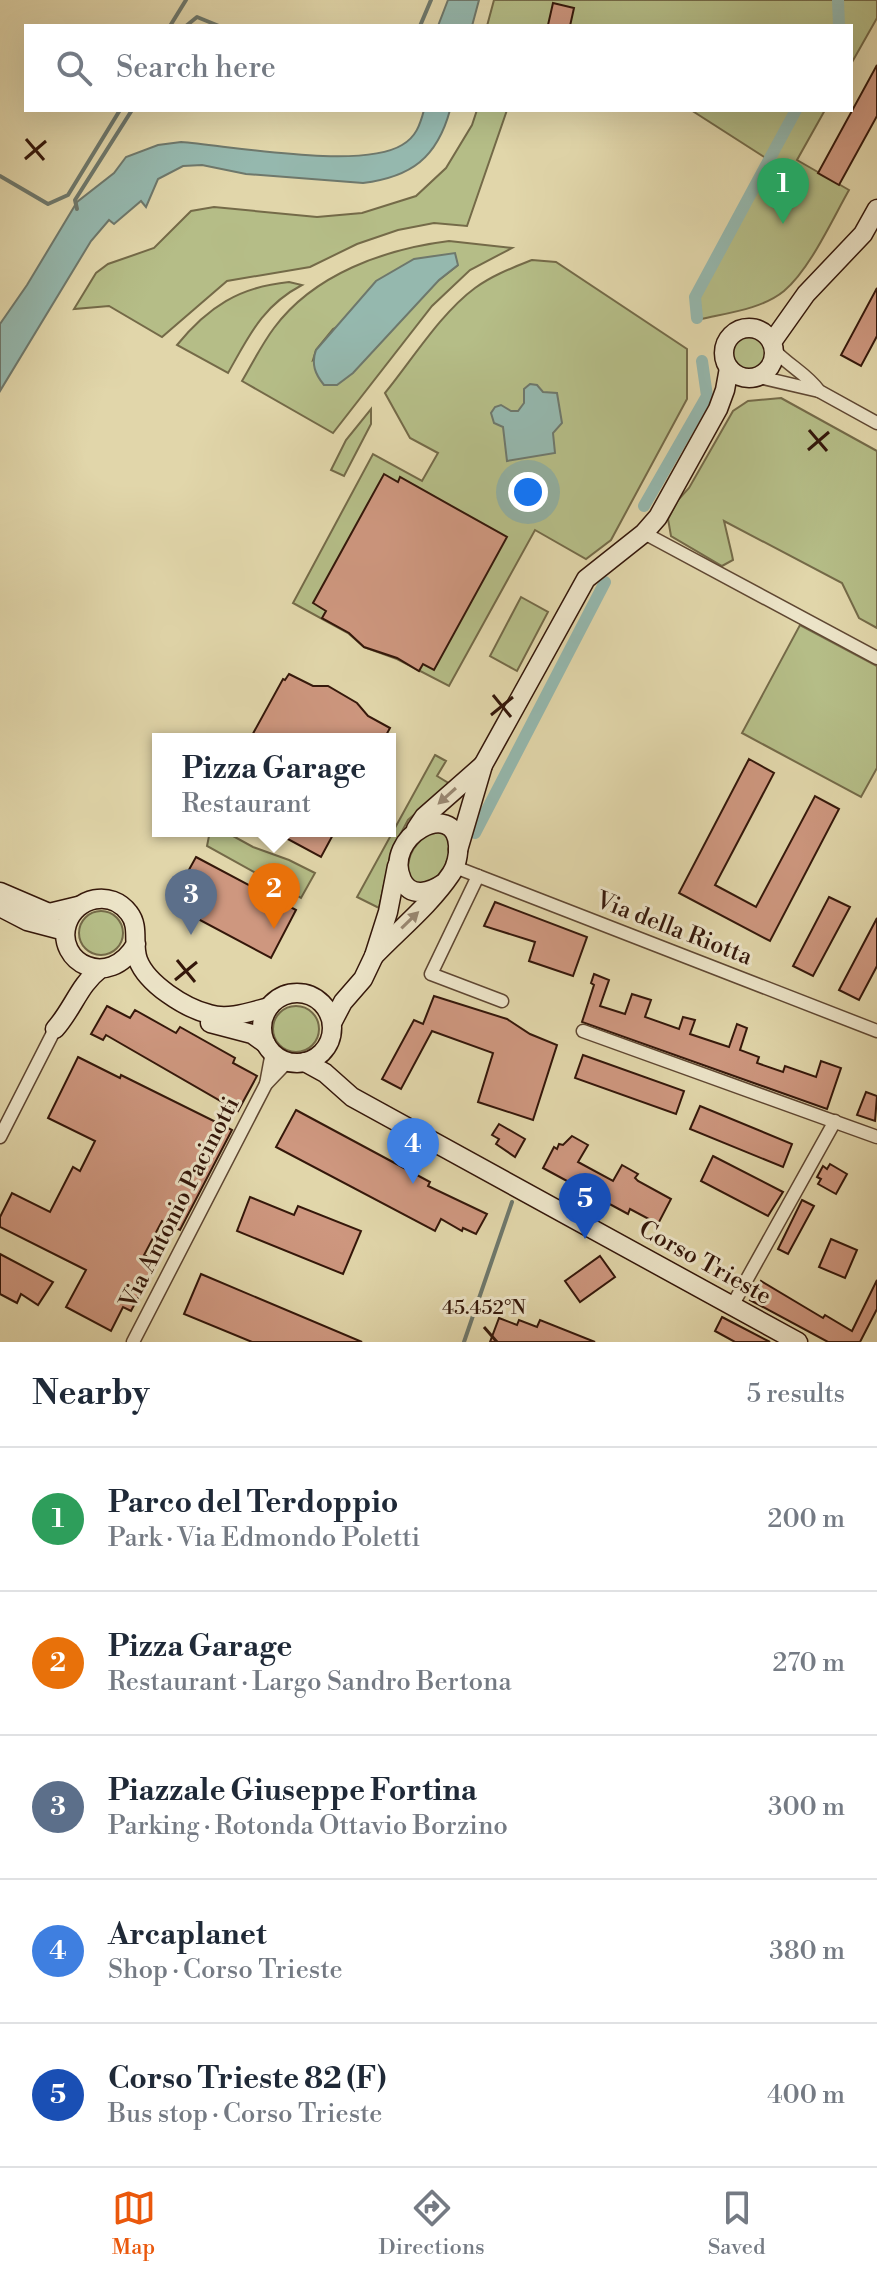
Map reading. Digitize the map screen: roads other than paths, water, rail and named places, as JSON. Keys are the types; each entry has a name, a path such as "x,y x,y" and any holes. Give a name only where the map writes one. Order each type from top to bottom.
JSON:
{"main road":[{"path":"718,409 771,366 769,340 798,303 863,234 877,209"},
{"path":"374,956 434,897 444,883 457,859 483,765 586,579 644,533 658,517 718,409 729,368 724,352 730,337 743,328 769,340"},
{"path":"729,368 742,378 755,378"},
{"path":"269,1007 262,1025 283,1055 323,1052 329,1043 332,1023 343,1002 363,979 374,956 403,846 424,817 483,765"},
{"path":"415,830 429,823 444,824 456,835 457,859"},
{"path":"398,863 401,879 411,890 425,893 444,883"},
{"path":"0,892 49,913 103,898 124,906 135,924 137,957 153,982 209,1015 232,1016 269,1007 286,995 296,993 325,998 363,979"},
{"path":"78,906 65,931 67,945 85,965 108,967"},
{"path":"0,907 27,921 65,931"},
{"path":"55,1029 65,1018 82,986 127,957 136,944"},
{"path":"55,1029 75,967 74,956"},
{"name":"Corso Trieste","path":"108,967 180,1011 199,1020 252,1034 283,1055 325,1073 352,1097 798,1342"},
{"path":"313,997 322,1003 332,1023"},
{"name":"Corso Trieste","path":"329,1043 330,1055 344,1077 379,1111"}],"street":[{"path":"769,340 785,363 813,382 819,391"},
{"path":"755,378 819,391 877,423"},
{"path":"644,533 877,658"},
{"name":"Via della Riotta","path":"457,859 478,876 877,1031"},
{"path":"478,876 431,974 502,1001"},
{"path":"0,1137 55,1029"},
{"path":"583,1031 877,1137"},
{"name":"Via Antonio Pacinotti","path":"133,1342 283,1055"},
{"path":"732,1306 835,1121"}],"water":[{"path":"448,0 479,0 473,24 439,24"},
{"path":"423,112 449,112 438,141 420,162 395,176 380,180 363,183 246,174 202,165 183,166 158,179 146,207 141,201 114,224 109,220 91,241 0,391 0,324 77,202 114,173 126,157 158,145 181,142 295,154 357,156 402,145 419,126"},
{"path":"455,253 458,265 439,280 353,373 337,385 324,385 315,369 316,350 376,281 414,259"},
{"path":"530,384 537,385 543,392 557,393 562,423 553,433 555,453 507,461 503,427 494,423 491,413 501,405 518,411 524,403 524,389"}],"waterway":[{"path":"171,24 186,0"},
{"path":"421,24 431,0"},
{"path":"838,0 839,24"},
{"path":"188,24 197,17 214,24"},
{"path":"0,176 48,204 68,195 119,112"},
{"path":"77,209 75,200 131,112"},
{"path":"697,318 695,297 795,112"},
{"path":"644,506 707,396 702,361"},
{"path":"475,833 605,582"},
{"path":"464,1342 512,1202"}],"place":[{"name":"Parco del Terdoppio","path":"783,224"},
{"name":"Pizza Garage","path":"274,929"},
{"name":"Piazzale Giuseppe Fortina","path":"191,935"},
{"name":"Arcaplanet","path":"413,1184"},
{"name":"Corso Trieste 82 (F)","path":"585,1239"}]}
